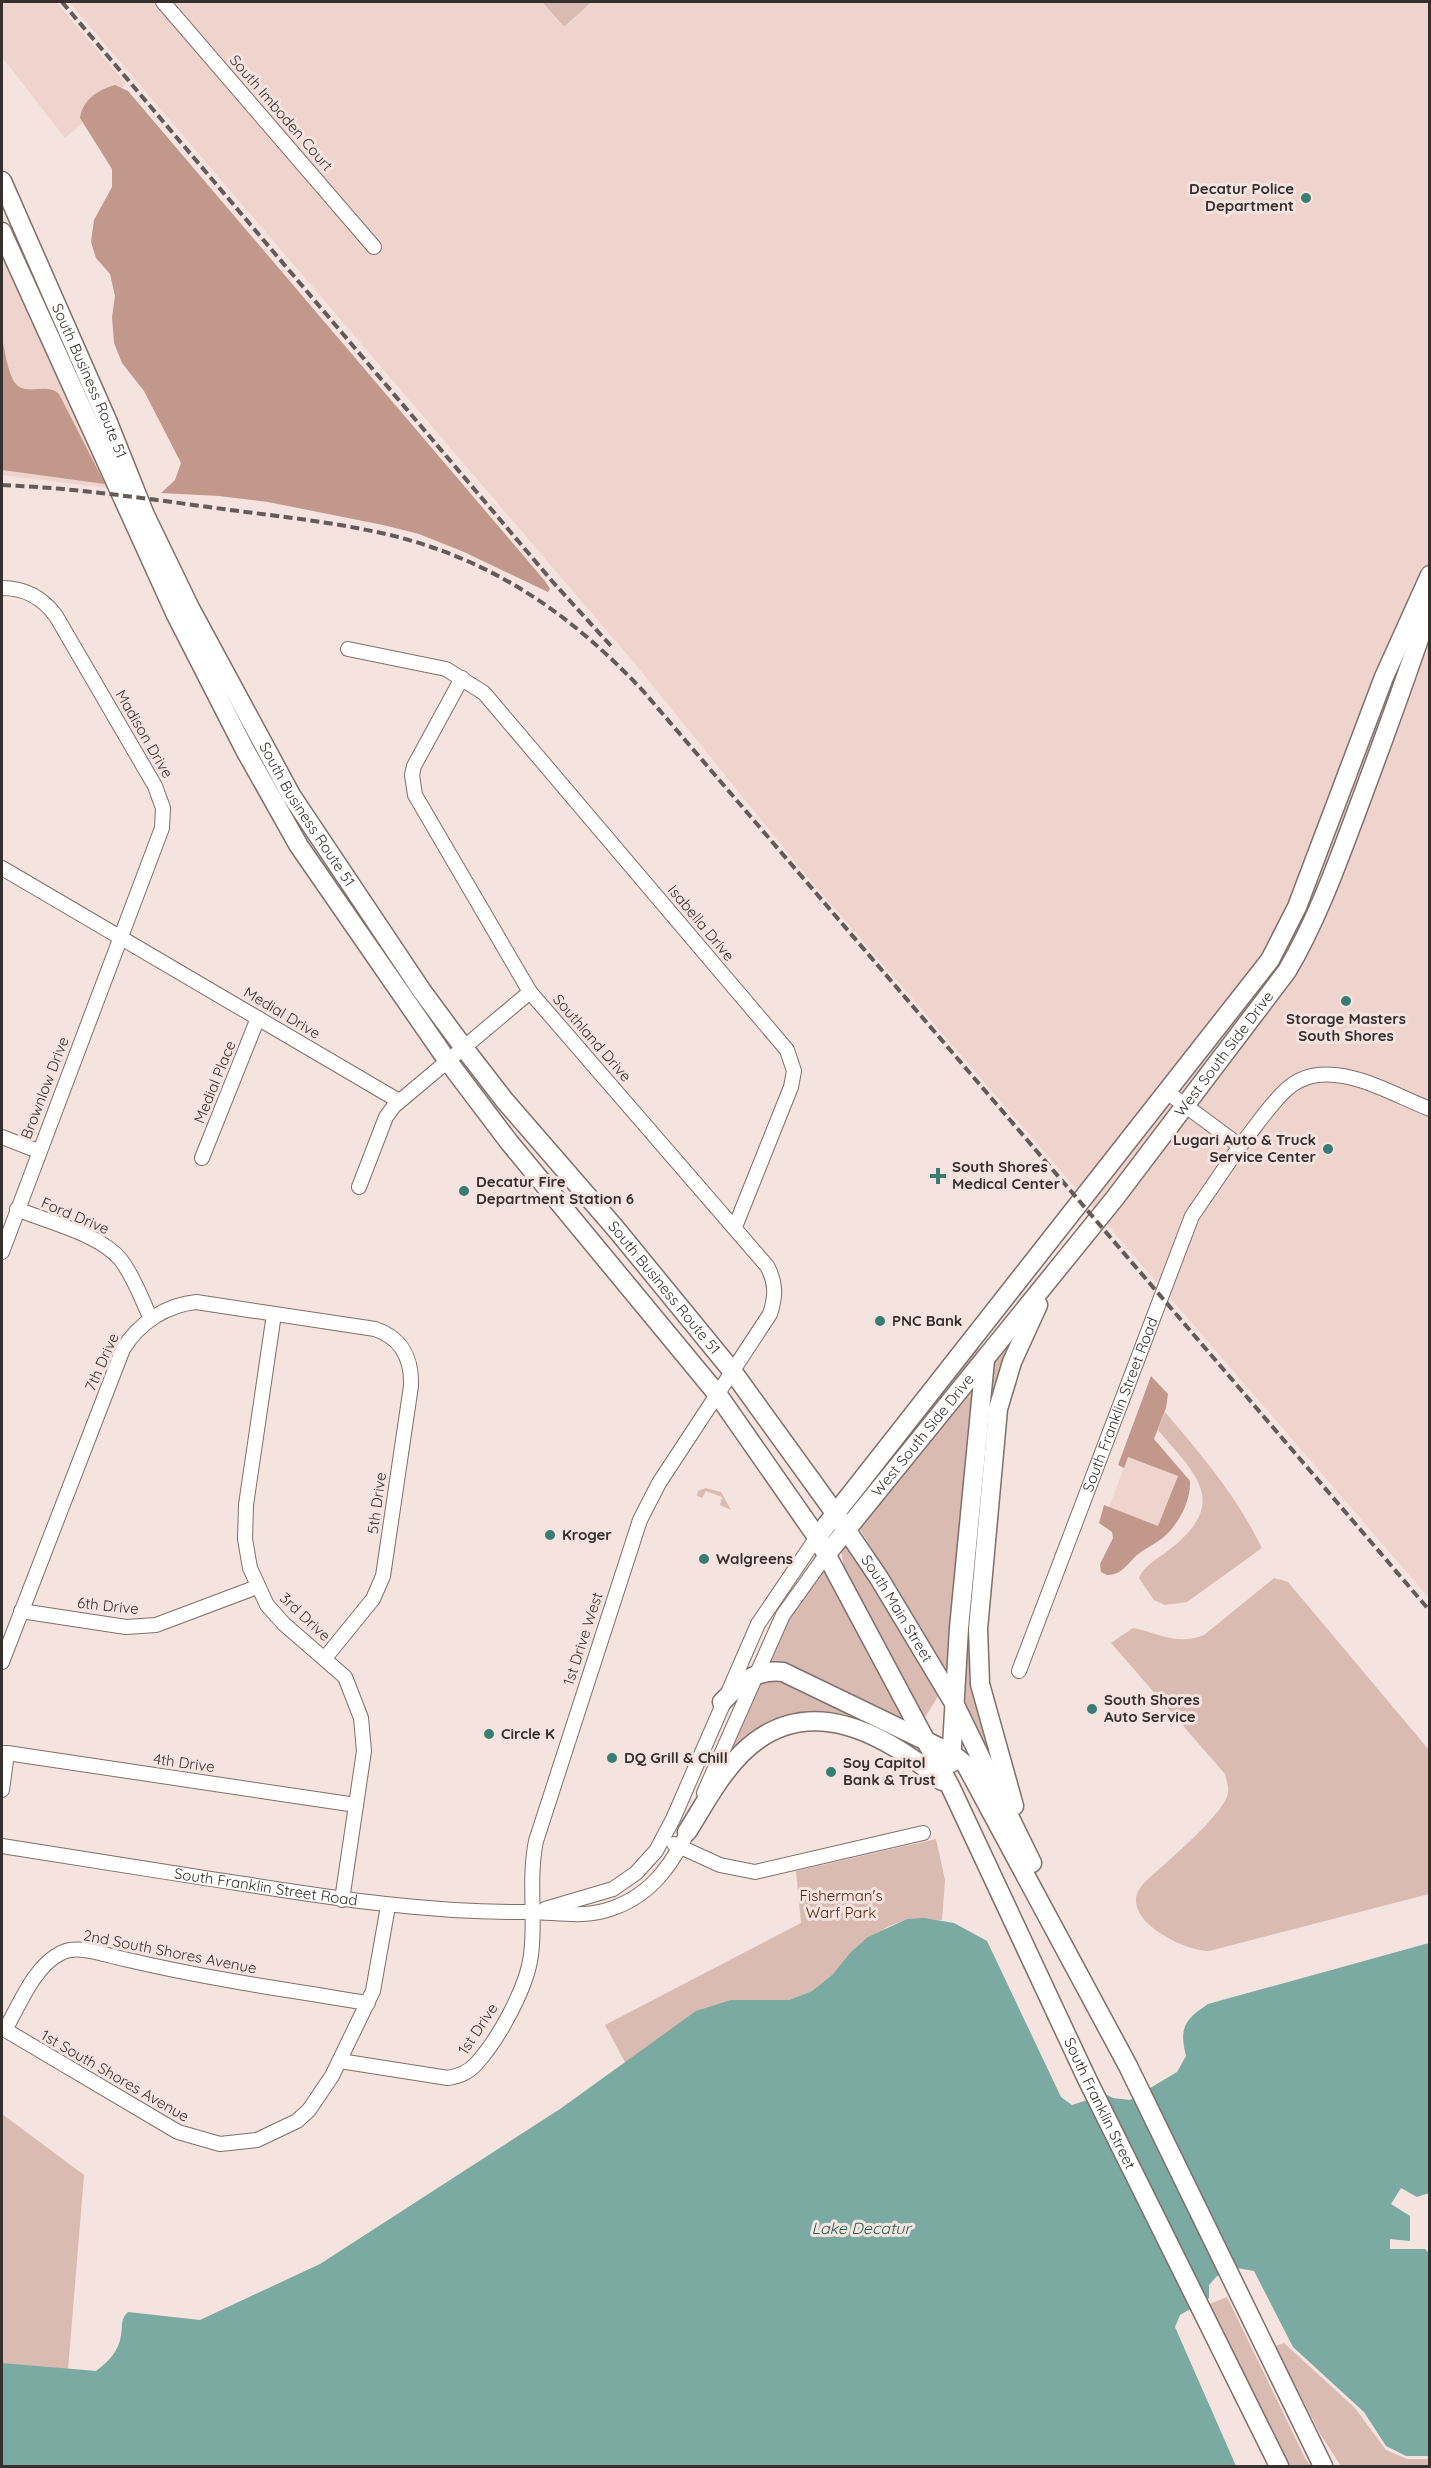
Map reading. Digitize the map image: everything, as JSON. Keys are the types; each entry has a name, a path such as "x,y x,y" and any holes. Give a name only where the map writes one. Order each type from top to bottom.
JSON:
{"main road":[{"name":"South Business Route 51","path":"2,181 145,515 227,679 291,795 422,991 464,1048 505,1101 616,1229 733,1372"},
{"name":"South Business Route 51","path":"2,232 166,594 245,750 299,846 447,1060 509,1142 718,1395"},
{"name":"West South Side Drive","path":"835,1513 1260,975 1286,932 1384,677 1430,575"},
{"name":"West South Side Drive","path":"826,1555 1186,1106 1259,1011 1306,938 1402,691 1430,606"},
{"path":"1081,1979 1032,1863 993,1738 980,1684 978,1629 996,1423 1002,1395 1020,1343 1036,1308 1084,1235"},
{"path":"951,1788 954,1703 985,1359 991,1330 1004,1298"},
{"name":"South Main Street","path":"733,1372 879,1578 954,1703 1032,1863"},
{"path":"718,1395 817,1537 923,1739"},
{"name":"South Franklin Street Road","path":"817,1537 835,1513"},
{"path":"722,1702 737,1686 756,1674 773,1671 793,1675 951,1753 966,1765 1128,2066 1323,2466"},
{"path":"684,1839 719,1782 742,1753 766,1735 800,1722 832,1722 864,1732 907,1753 951,1788"},
{"name":"South Franklin Street","path":"923,1739 951,1788 1087,2079 1255,2422 1279,2466"},
{"path":"1255,2422 1270,2466"}],"street":[{"name":"South Imboden Court","path":"163,2 374,247"},
{"name":"Madison Drive","path":"2,588 30,593 52,611 162,801 164,815 162,828 121,936"},
{"name":"Isabella Drive","path":"348,649 446,669 492,701 781,1042 791,1058 794,1071 791,1087 735,1227"},
{"name":"Southland Drive","path":"462,678 420,753 412,775 421,807 530,992 735,1227 771,1273 775,1296 770,1314 718,1395"},
{"name":"Medial Drive","path":"2,868 399,1101"},
{"name":"Brownlow Drive","path":"2,1252 38,1151 121,936"},
{"path":"359,1187 386,1117 399,1101 530,992"},
{"name":"Medial Place","path":"202,1158 258,1018"},
{"name":"South Franklin Street Road","path":"1019,1671 1192,1216 1240,1146 1286,1090 1307,1077 1319,1074 1347,1077 1430,1109"},
{"path":"1167,1092 1240,1146"},
{"path":"2,1137 38,1151"},
{"name":"Ford Drive","path":"17,1209 97,1240 109,1248 126,1268 151,1318"},
{"name":"7th Drive","path":"2,1662 123,1349 133,1334 151,1318 179,1305 196,1302 375,1329 395,1340"},
{"name":"3rd Drive","path":"274,1314 244,1522 247,1554 257,1587 276,1616 345,1677 364,1729 364,1751 342,1900"},
{"name":"5th Drive","path":"325,1658 373,1599 383,1576 411,1386 408,1359 395,1340"},
{"name":"1st Drive West","path":"531,1912 530,1879 536,1841 634,1534 659,1483 718,1395"},
{"name":"South Franklin Street Road","path":"531,1912 613,1889 647,1863 664,1838 758,1624 817,1537"},
{"name":"South Franklin Street Road","path":"2,1846 388,1906 458,1912 531,1912 583,1916 626,1903 651,1886 672,1862 783,1615 826,1555"},
{"name":"6th Drive","path":"21,1611 126,1627 156,1625 257,1587"},
{"path":"2,1790 4,1753"},
{"name":"4th Drive","path":"4,1753 356,1805"},
{"path":"664,1838 684,1839 727,1867 755,1872 923,1833"},
{"name":"1st South Shores Avenue","path":"3,2029 163,2125 193,2138 220,2144 257,2140 297,2121 322,2092 340,2061 368,2002 376,1979 388,1906"},
{"name":"1st Drive","path":"340,2061 448,2078 466,2072 486,2050 519,1992 532,1952 531,1912"},
{"name":"2nd South Shores Avenue","path":"3,2029 43,1967 55,1956 72,1950 91,1952 187,1974 368,2002"}],"shaded area":[{"path":"2,2 56,2 126,84 65,138 2,57"},
{"path":"69,2 541,2 564,28 593,2 1429,2 1429,1598 805,874 636,665"},
{"path":"115,85 128,91 545,581 550,589 548,592 464,552 419,534 268,502 219,496 161,493 175,480 181,463 144,391 122,363 114,343 112,317 115,296 110,274 96,258 91,242 94,220 112,187 112,169 80,118 84,106 92,96"},
{"path":"2,243 47,338 108,488 2,475"},
{"path":"2,338 13,380 23,388 53,390 59,394 105,484 2,470"},
{"path":"1151,1376 1168,1394 1166,1408 1154,1439 1190,1481 1190,1489 1179,1518 1165,1536 1137,1555 1120,1571 1107,1575 1101,1572 1100,1564 1113,1538 1112,1532 1099,1523 1104,1505 1158,1526 1178,1476 1128,1457 1124,1468 1118,1465"},
{"path":"1128,1457 1178,1476 1158,1526 1109,1507"}],"green space":[{"path":"542,2 592,2 564,27"},
{"path":"1030,1308 1010,1355 979,1576 993,1753 985,1749 962,1702 989,1362"},
{"path":"979,1343 978,1358 869,1494 863,1492"},
{"path":"977,1375 949,1680 858,1526"},
{"path":"1165,1412 1230,1493 1262,1548 1187,1602 1165,1605 1154,1600 1139,1578 1148,1566 1188,1533 1199,1517 1203,1503 1201,1488 1194,1475 1158,1430"},
{"path":"706,1488 721,1492 731,1510 720,1505 722,1497 706,1491 702,1498 697,1496 698,1491"},
{"path":"845,1547 852,1550 940,1693 924,1719 844,1568 841,1550"},
{"path":"823,1568 903,1718 785,1662 766,1661 786,1621"},
{"path":"1274,1578 1288,1582 1429,1750 1429,1894 1209,1951 1199,1950 1176,1942 1153,1928 1138,1910 1136,1897 1144,1883 1192,1840 1216,1814 1228,1793 1225,1774 1111,1643 1133,1628 1177,1639 1204,1635"},
{"path":"783,1679 856,1717 822,1712 790,1717 761,1730 733,1750 731,1748 758,1682"},
{"name":"Fisherman's Warf Park","path":"936,1839 945,1880 942,1920 907,1919 887,1927 850,1953 832,1975 812,1991 789,2000 762,2001 656,2043 626,2064 605,2025 801,1923 796,1871"},
{"path":"2,2114 84,2175 68,2370 2,2363"},
{"path":"1227,2297 1306,2460 1311,2466 1290,2466 1207,2305"},
{"path":"1284,2343 1355,2408 1386,2450 1407,2459 1429,2459 1429,2466 1341,2466 1319,2432 1275,2346"}],"water":[{"name":"Lake Decatur","path":"924,1918 954,1923 987,1941 1061,2097 1072,2105 1105,2094 1113,2098 1130,2100 1177,2072 1186,2056 1183,2038 1185,2026 1193,2015 1208,2004 1429,1943 1429,2193 1417,2197 1401,2188 1391,2204 1410,2216 1410,2241 1390,2239 1390,2249 1425,2249 1429,2253 1429,2456 1406,2456 1386,2446 1364,2412 1293,2347 1254,2271 1231,2267 1209,2285 1209,2298 1180,2315 1175,2327 1236,2466 2,2466 2,2363 96,2371 116,2351 123,2320 128,2312 200,2320 320,2264 560,2109 696,2011 731,2000 789,2000 812,1991 832,1975 850,1953 868,1937 907,1919"}],"railway":[{"path":"62,2 552,581 611,646"},
{"path":"2,485 140,498 313,521 402,538 472,563 534,597 563,618 618,665 644,692 1430,1611"}],"place":[{"name":"Decatur Police Department","path":"1306,198"},
{"name":"Storage Masters South Shores","path":"1346,1001"},
{"name":"Lugari Auto & Truck Service Center","path":"1328,1149"},
{"name":"South Shores Medical Center","path":"938,1176"},
{"name":"Decatur Fire Department Station 6","path":"464,1191"},
{"name":"PNC Bank","path":"880,1321"},
{"name":"Kroger","path":"550,1535"},
{"name":"Walgreens","path":"704,1559"},
{"name":"South Shores Auto Service","path":"1092,1709"},
{"name":"Circle K","path":"489,1734"},
{"name":"DQ Grill & Chill","path":"612,1758"},
{"name":"Soy Capitol Bank & Trust","path":"831,1772"}]}
